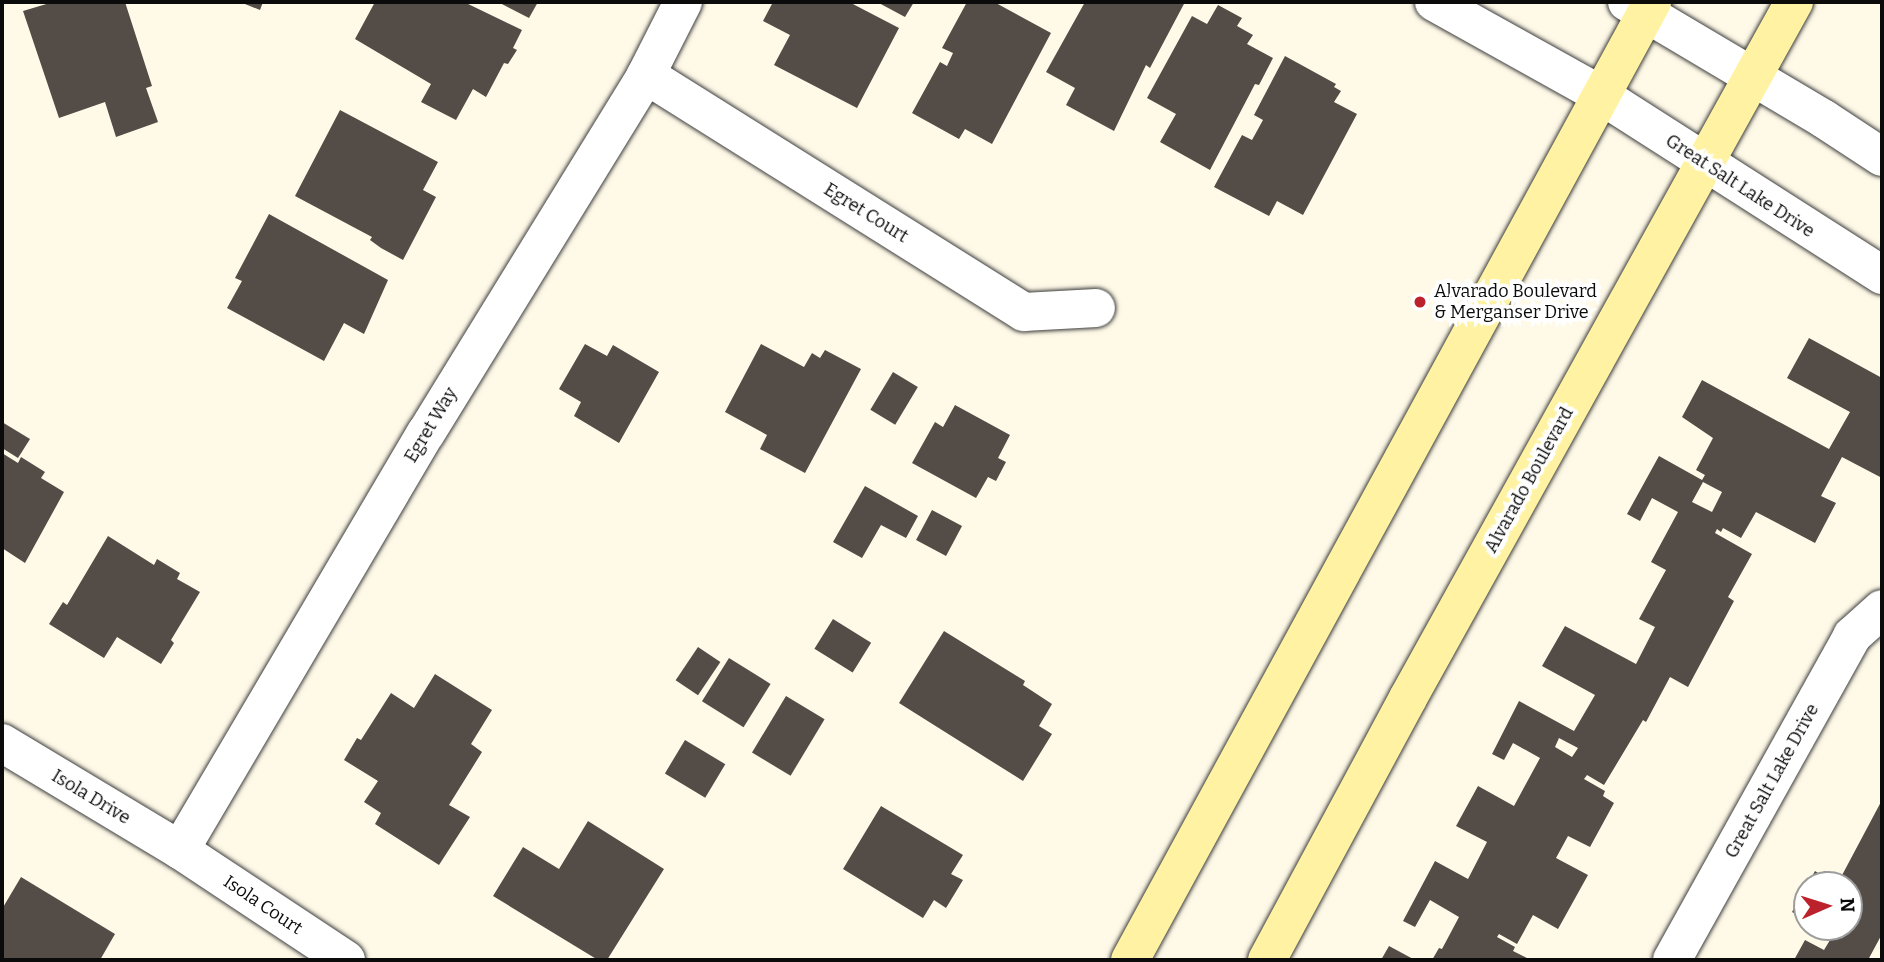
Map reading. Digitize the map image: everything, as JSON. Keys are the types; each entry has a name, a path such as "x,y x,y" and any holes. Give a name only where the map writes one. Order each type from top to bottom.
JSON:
{"main road":[{"name":"Alvarado Boulevard","path":"1267,960 1794,2"},
{"path":"1130,960 1600,94 1642,5"}],"street":[{"name":"Egret Way","path":"180,850 426,433 646,75 683,2"},
{"name":"Great Salt Lake Drive","path":"1434,2 1600,94 1882,275"},
{"path":"1642,5 1753,78 1882,157"},
{"name":"Egret Court","path":"646,75 1024,312 1096,308"},
{"name":"Great Salt Lake Drive","path":"1672,960 1852,636 1882,610"},
{"name":"Isola Drive","path":"2,743 180,850"},
{"name":"Isola Court","path":"180,850 346,960"}],"building":[{"path":"53,2 125,2 152,86 146,88 158,122 116,137 105,102 59,118 23,11"},
{"path":"240,2 263,2 260,10"},
{"path":"375,2 464,2 522,30 513,48 517,50 508,64 504,63 486,97 473,89 456,120 421,102 431,84 355,39"},
{"path":"498,2 538,2 529,18"},
{"path":"773,2 849,2 899,28 857,108 774,65 790,35 763,21"},
{"path":"877,2 914,2 905,17"},
{"path":"967,2 994,2 1051,33 992,144 965,129 959,139 912,113 940,62 947,66 953,53 942,48"},
{"path":"1085,2 1185,2 1150,68 1146,65 1114,131 1066,105 1075,88 1046,72"},
{"path":"1218,5 1242,18 1237,26 1253,35 1247,44 1273,58 1259,85 1255,84 1210,170 1160,142 1176,114 1147,98 1192,16 1207,24"},
{"path":"1285,56 1336,84 1334,87 1341,91 1334,102 1357,114 1303,215 1277,201 1269,216 1214,187 1242,135 1252,140 1263,120 1254,115"},
{"path":"340,110 438,162 423,190 436,197 403,260 370,240 372,237 295,196"},
{"path":"269,214 388,280 364,334 344,323 324,361 227,308 242,281 235,278"},
{"path":"1809,338 1882,378 1882,478 1842,457 1821,496 1836,503 1815,543 1756,512 1741,538 1723,528 1721,532 1717,529 1715,533 1752,554 1728,597 1734,601 1688,687 1670,677 1646,722 1643,720 1604,785 1587,775 1584,779 1605,791 1603,796 1614,803 1590,847 1568,836 1556,858 1588,875 1558,929 1533,915 1517,944 1499,934 1497,937 1515,947 1513,951 1527,958 1526,960 1432,960 1439,948 1442,949 1459,917 1430,900 1415,927 1403,921 1435,861 1468,879 1487,842 1456,826 1478,786 1514,806 1540,758 1513,743 1504,760 1492,754 1519,701 1574,731 1595,695 1542,666 1565,626 1636,664 1655,627 1639,619 1666,570 1651,562 1678,512 1652,498 1640,521 1627,514 1659,456 1702,480 1705,475 1696,470 1713,438 1682,417 1702,380 1829,449 1850,412 1787,378","holes":["1703,482 1722,492 1712,512 1692,502","1559,738 1578,748 1572,757 1555,747"]},
{"path":"585,344 607,356 613,345 659,372 619,443 574,416 581,402 559,389"},
{"path":"761,344 804,367 812,353 820,358 825,350 861,369 805,473 760,449 767,435 725,412"},
{"path":"893,372 918,387 895,425 870,410"},
{"path":"955,405 1010,435 998,458 1006,462 996,481 988,477 976,498 912,463 935,422 943,427"},
{"path":"2,422 30,439 18,458 2,448"},
{"path":"2,453 18,463 21,457 45,472 41,478 64,492 25,563 2,548"},
{"path":"865,486 918,516 906,538 881,525 862,558 833,542"},
{"path":"932,510 962,526 946,556 916,540"},
{"path":"108,536 154,565 157,559 180,573 177,579 200,592 171,640 174,643 161,664 117,637 104,658 49,624 63,602 67,605"},
{"path":"833,619 871,643 853,673 814,649"},
{"path":"944,631 1025,681 1023,685 1052,704 1039,726 1052,734 1023,781 899,703"},
{"path":"698,647 720,662 698,695 676,680"},
{"path":"729,658 771,684 744,727 702,701"},
{"path":"435,674 492,710 471,744 482,752 449,805 470,817 439,865 375,824 381,813 364,802 378,781 344,760 357,738 361,740 391,693 414,708"},
{"path":"786,696 825,719 791,776 752,753"},
{"path":"685,740 725,764 705,798 665,773"},
{"path":"1882,800 1882,934 1868,960 1794,960 1804,941 1824,950 1829,941 1863,941 1863,871 1844,871"},
{"path":"881,806 963,855 951,874 963,880 946,908 934,900 923,918 843,869"},
{"path":"588,821 664,869 607,960 598,960 493,896 523,847 559,869"},
{"path":"21,877 115,934 100,960 2,960 2,909"},
{"path":"1389,946 1415,960 1381,960"}],"place":[{"name":"Alvarado Boulevard & Merganser Drive","path":"1420,302"}]}
